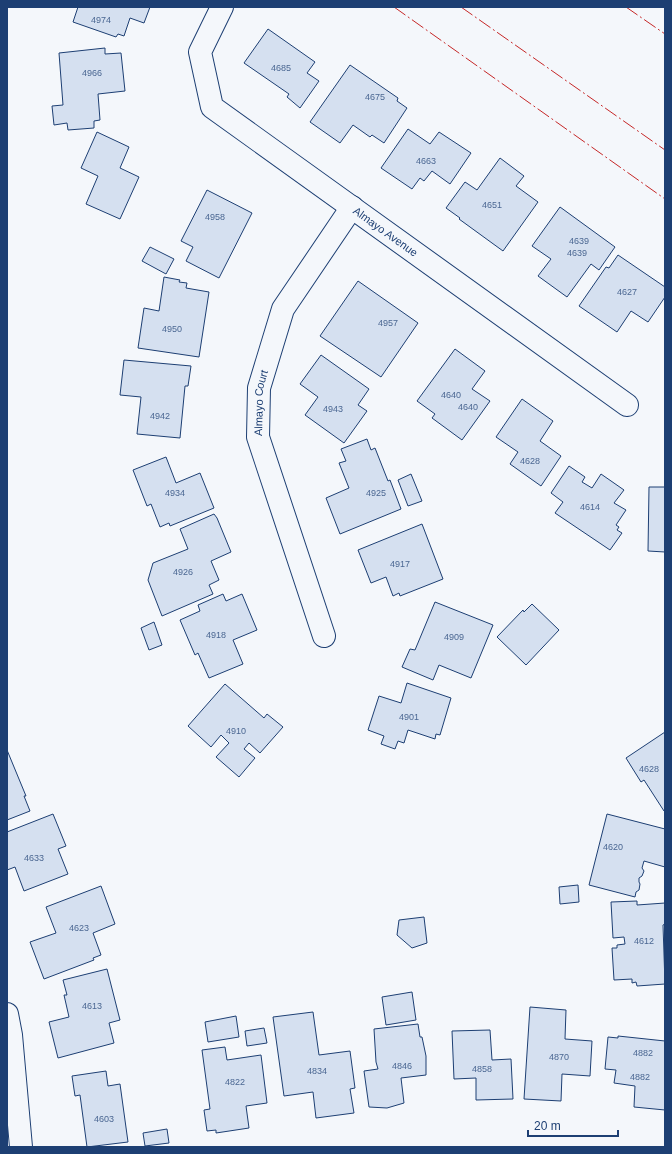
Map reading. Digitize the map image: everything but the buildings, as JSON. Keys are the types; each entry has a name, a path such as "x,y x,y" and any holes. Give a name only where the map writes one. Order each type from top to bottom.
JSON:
{"street":[{"name":"Almayo Avenue","path":"222,7 200,52 212,108 627,405"},
{"name":"Almayo Court","path":"324,636 258,437 259,388 283,309 352,207"},
{"path":"7,1014 11,1035 21,1147"}],"power":[{"path":"394,7 665,199"},
{"path":"461,7 665,150"},
{"path":"626,7 665,34"}]}
